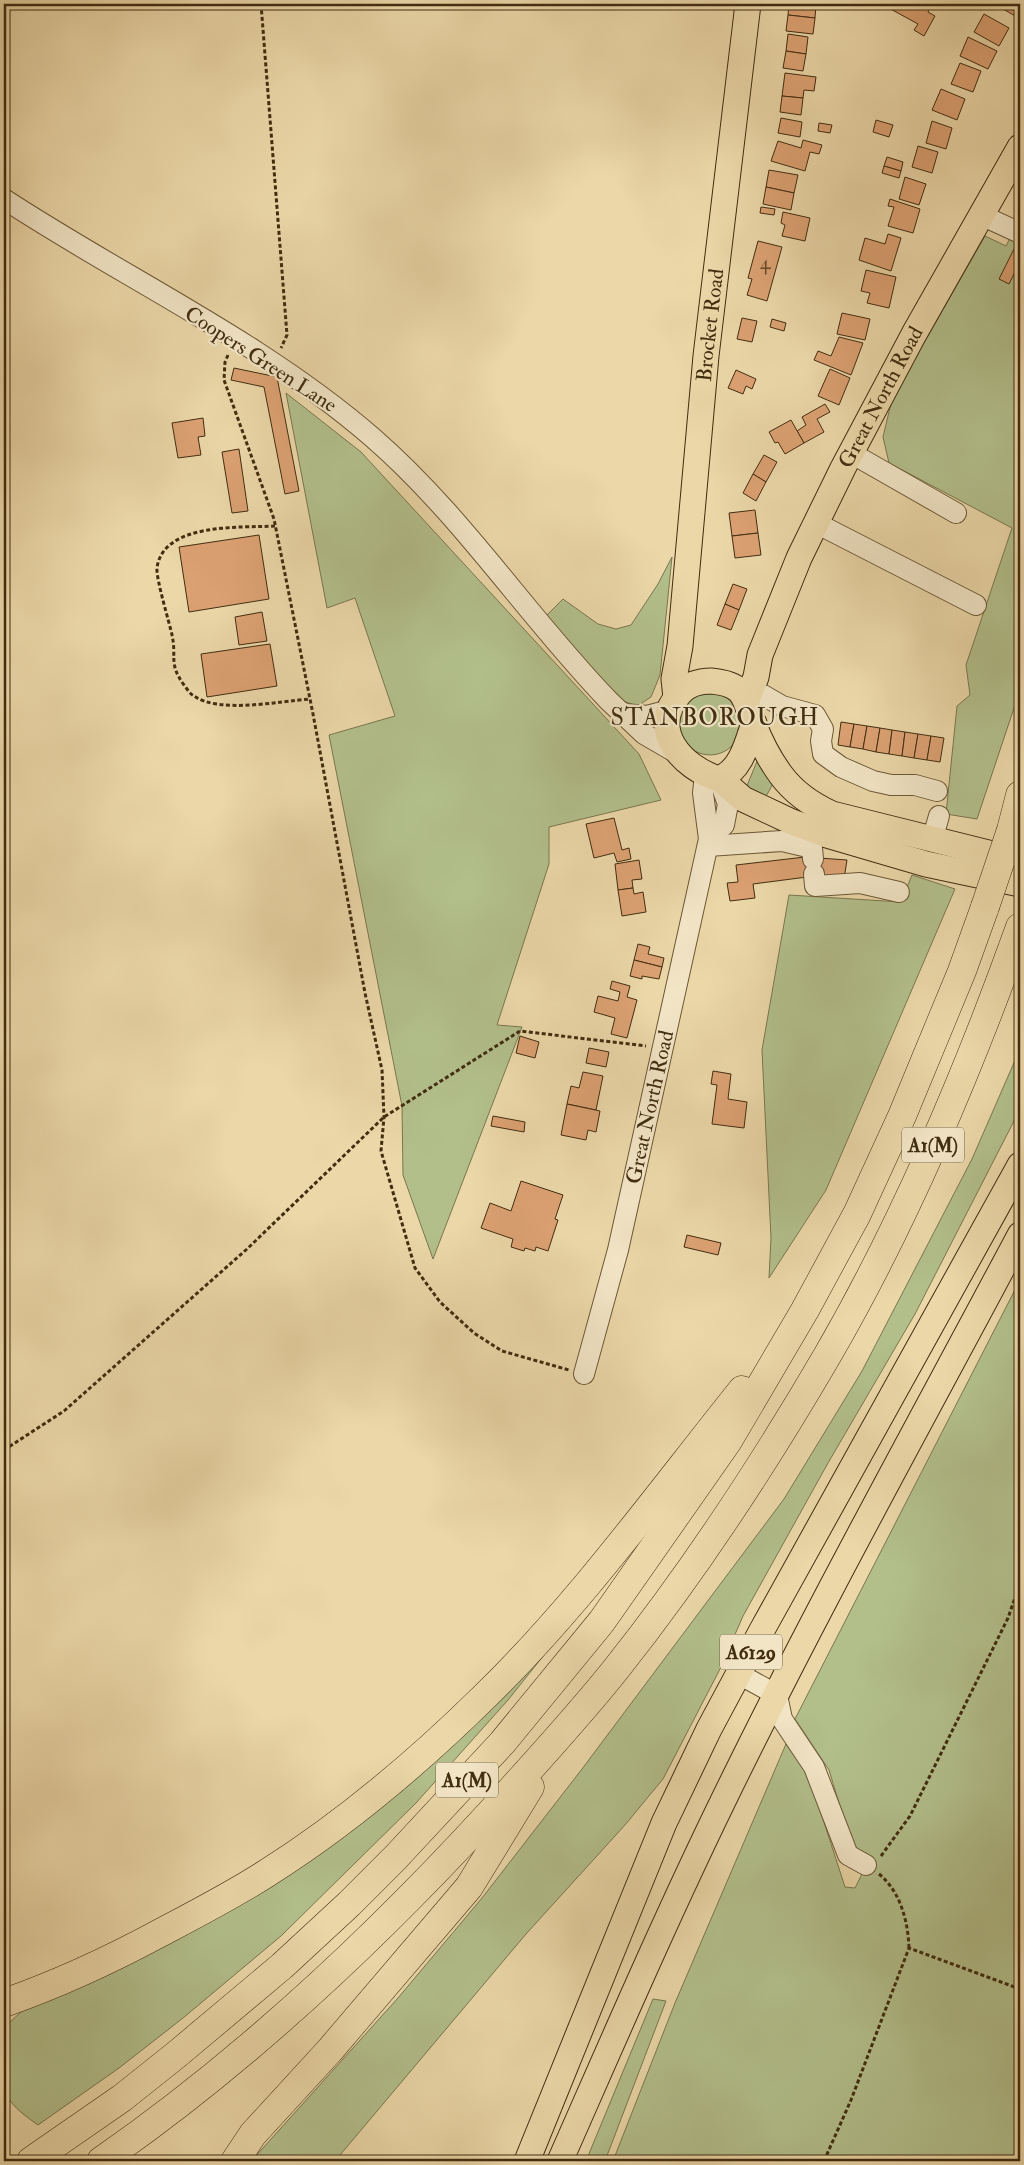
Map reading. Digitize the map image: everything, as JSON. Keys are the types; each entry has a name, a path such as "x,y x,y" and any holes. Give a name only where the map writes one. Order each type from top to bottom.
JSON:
{"highway":[{"name":"A1(M)","path":"31,2161 122,2098 282,1966 349,1904 502,1743 602,1621 728,1441 806,1310 857,1214 902,1116 962,971 1011,830 1020,795"},
{"name":"A1(M)","path":"101,2161 142,2132 215,2075 360,1948 428,1880 565,1731 617,1667 680,1582 766,1454 828,1354 893,1231 951,1107 984,1026 1020,927"},
{"name":"A1(M)","path":"4,2003 40,1990 117,1955 209,1907 267,1873 306,1847 399,1776 485,1696 533,1646 606,1561 806,1310"},
{"name":"A1(M)","path":"235,2161 253,2134 330,2050 469,1887 565,1731"}],"main road":[{"name":"Brocket Road","path":"673,704 706,356 748,4"},
{"name":"Great North Road","path":"746,700 756,677 760,656 799,558 816,523 914,334 1020,147"},
{"path":"680,646 686,660 714,682 732,686 746,700 765,750 782,776 802,797 813,805 832,814 1020,861"},
{"path":"760,656 714,682 688,686 673,704 668,724 675,752 715,778 743,800 792,822 827,835 926,864 1020,884"},
{"path":"715,778 738,764 747,747 754,723"},
{"name":"A6129","path":"527,2161 664,1823 739,1674 1020,1165"},
{"name":"A6129","path":"560,2161 627,2008 723,1801 856,1542 1020,1235"}],"street":[{"name":"Coopers Green Lane","path":"4,199 104,261 237,339 322,395 373,438 420,483 589,681 644,734 675,752"},
{"path":"982,216 1020,233"},
{"path":"851,453 956,513"},
{"path":"816,523 976,605"},
{"path":"746,700 764,694 782,706 815,715 823,729 821,742 823,754 841,767 873,781 892,785 915,785 937,791"},
{"path":"625,714 647,716 673,704"},
{"path":"754,723 782,706"},
{"name":"Great North Road","path":"584,1374 618,1250 708,842 724,825 728,804 715,778"},
{"path":"932,840 939,816"},
{"path":"708,842 782,841 812,848 815,886 860,883 899,892"},
{"path":"739,1674 777,1696 782,1719 814,1768 848,1855 866,1865"}],"path":[{"path":"261,4 287,335 274,362"},
{"path":"237,339 225,362 224,380 275,526 310,699 365,993 382,1070 384,1117 381,1151 415,1268 440,1302 474,1333 502,1351 584,1374"},
{"path":"275,526 201,530 173,541 163,551 157,569 173,640 174,668 192,696 208,703 233,705 310,699"},
{"path":"4,1450 72,1405 247,1249 384,1117 520,1031 662,1047"},
{"path":"824,2161 851,2100 909,1948 905,1913 894,1892 882,1876 866,1865 884,1854 910,1816 1008,1618 1020,1584"},
{"path":"909,1948 1020,1989"}],"green space":[{"path":"1020,218 1020,690 977,819 946,814 957,706 970,695 966,665 1012,528 889,463 883,437 892,399 985,236 1006,246"},
{"path":"286,393 361,452 639,754 661,800 549,827 549,864 497,1025 522,1027 433,1259 403,1175 402,1106 329,735 395,716 355,598 327,608"},
{"path":"672,557 660,675 651,697 642,703 642,708 621,700 546,616 563,599 598,624 616,629 631,625 658,584"},
{"path":"710,693 722,695 732,702 739,712 741,724 739,736 732,746 722,753 710,755 698,753 688,746 681,736 679,724 681,712 688,702 698,695"},
{"path":"758,759 774,782 764,800 746,788"},
{"path":"912,875 955,889 826,1190 769,1278 771,1238 762,1050 789,895 901,902"},
{"path":"1020,1049 1020,1107 1013,1123 915,1314 828,1463 743,1616 720,1669 663,1779 625,1825 526,1934 335,2161 288,2161 254,2158 398,1998 482,1898 582,1769 784,1499 862,1371 972,1159"},
{"path":"1020,1280 1020,2161 613,2161 675,2003 786,1744 809,1776 845,1887 855,1888 871,1856 852,1846 829,1770 795,1719"},
{"path":"588,1600 508,1700 416,1803 281,1936 183,2018 119,2068 38,2125 13,2104 7,2095 4,2080 4,2028 24,2009 211,1918"},
{"path":"653,1999 666,2001 605,2161 586,2161"}],"building":[{"path":"789,4 816,4 815,18 788,15"},
{"path":"888,4 926,4 930,6 928,12 935,16 924,36 914,30 918,24 887,7"},
{"path":"997,4 1020,4 1020,11 1017,17"},
{"path":"984,14 1009,28 999,46 974,32"},
{"path":"788,15 815,18 813,34 786,31"},
{"path":"788,34 808,37 806,54 786,51"},
{"path":"968,37 997,51 988,69 960,56"},
{"path":"786,51 806,54 803,71 783,68"},
{"path":"960,63 981,71 973,92 951,84"},
{"path":"785,73 816,77 814,91 804,90 803,98 782,96"},
{"path":"941,89 965,99 957,120 932,110"},
{"path":"782,96 803,98 801,115 780,112"},
{"path":"781,118 802,122 800,137 778,133"},
{"path":"876,120 893,125 889,137 873,132"},
{"path":"932,121 952,128 946,149 926,143"},
{"path":"819,123 832,125 830,133 818,131"},
{"path":"803,140 822,145 819,154 810,152 805,171 771,161 778,141 801,148"},
{"path":"918,146 938,152 932,173 912,167"},
{"path":"887,157 903,162 901,171 884,166"},
{"path":"884,166 901,171 899,178 882,173"},
{"path":"769,170 798,175 794,193 766,187"},
{"path":"905,177 926,184 919,205 899,199"},
{"path":"766,187 794,193 791,210 763,204"},
{"path":"890,199 920,209 913,233 888,226 894,207 888,206"},
{"path":"761,207 775,209 774,215 760,213"},
{"path":"783,212 810,218 805,241 782,236 785,225 781,223"},
{"path":"888,234 901,238 891,271 859,260 865,238 885,244"},
{"path":"758,241 782,247 767,301 747,295 752,279 748,278"},
{"path":"1018,241 1020,242 1020,262 1009,284 999,279"},
{"path":"866,270 896,277 889,308 867,303 870,293 861,291"},
{"path":"842,313 870,319 865,340 837,334"},
{"path":"742,318 757,321 752,342 737,339"},
{"path":"772,319 786,323 784,331 770,327"},
{"path":"839,337 863,343 851,375 814,360 818,351 831,356"},
{"path":"234,368 277,377 299,491 285,494 264,387 231,380"},
{"path":"830,369 850,378 839,405 818,396"},
{"path":"736,370 756,379 752,389 746,386 743,394 728,388"},
{"path":"825,404 830,412 817,419 824,432 804,443 797,431 806,425 802,417"},
{"path":"203,418 205,436 198,437 201,455 178,458 172,423"},
{"path":"791,420 804,443 785,454 778,442 775,443 769,432"},
{"path":"239,449 248,511 232,513 222,452"},
{"path":"764,455 777,462 766,482 753,474"},
{"path":"753,474 766,482 756,501 743,493"},
{"path":"755,510 758,533 732,536 729,513"},
{"path":"758,533 761,555 735,558 732,536"},
{"path":"259,535 269,599 189,612 179,547"},
{"path":"733,584 747,589 739,610 725,604"},
{"path":"725,604 739,610 731,630 717,625"},
{"path":"262,612 267,641 239,645 235,617"},
{"path":"270,644 277,686 207,697 201,654"},
{"path":"841,722 854,724 850,747 838,745"},
{"path":"854,724 867,726 863,749 850,747"},
{"path":"867,726 880,728 876,752 863,749"},
{"path":"880,728 892,730 889,754 876,752"},
{"path":"892,730 905,732 902,756 889,754"},
{"path":"905,732 918,734 914,758 902,756"},
{"path":"918,734 931,736 927,760 914,758"},
{"path":"931,736 944,738 940,762 927,760"},
{"path":"614,818 622,850 629,848 631,859 617,862 614,853 594,858 586,824"},
{"path":"805,857 847,860 844,879 824,876 824,873 807,874 807,877 753,884 755,898 730,901 727,883 738,882 736,865"},
{"path":"639,860 642,879 632,880 633,888 618,890 615,864"},
{"path":"633,888 634,894 643,892 646,912 622,916 618,890"},
{"path":"638,944 650,947 648,954 664,958 662,967 634,960"},
{"path":"634,960 662,967 659,979 642,976 642,979 630,976"},
{"path":"612,981 630,986 627,997 637,1000 627,1038 611,1034 615,1018 594,1012 598,996 618,1001 620,992 610,989"},
{"path":"520,1036 539,1042 535,1058 516,1053"},
{"path":"589,1048 609,1052 606,1067 586,1063"},
{"path":"713,1071 731,1074 728,1099 747,1102 744,1128 712,1124 717,1085 711,1084"},
{"path":"583,1072 603,1076 596,1110 567,1104 571,1086 579,1088"},
{"path":"567,1104 600,1111 596,1132 588,1130 586,1140 561,1135"},
{"path":"493,1116 525,1122 524,1132 491,1126"},
{"path":"521,1181 563,1195 555,1219 558,1220 548,1251 536,1247 535,1251 525,1248 524,1251 511,1247 513,1239 481,1228 490,1203 511,1211"},
{"path":"687,1235 721,1243 718,1255 684,1247"}],"district":[{"name":"STANBOROUGH","path":"715,717"}]}
